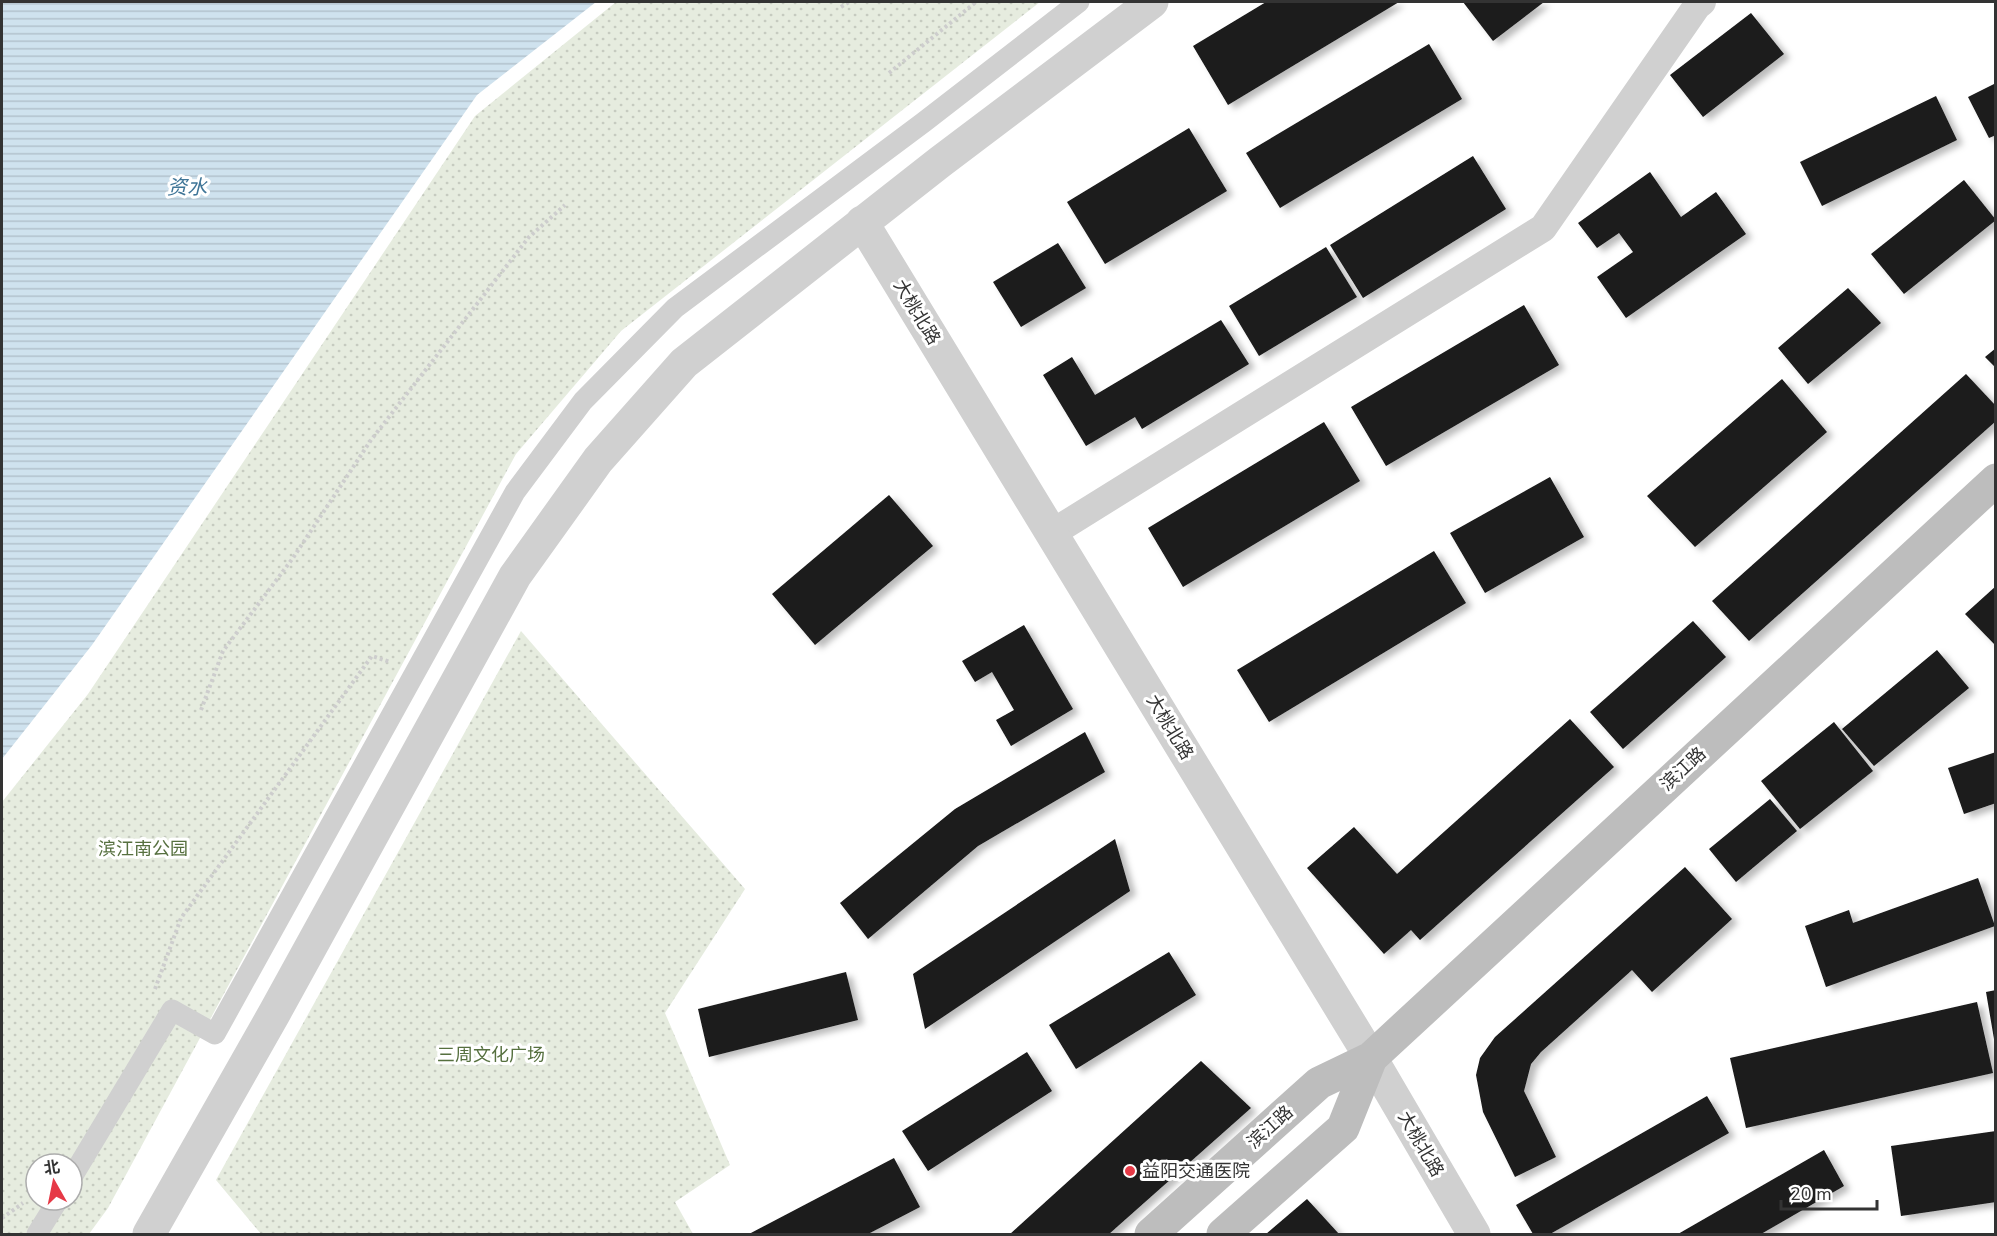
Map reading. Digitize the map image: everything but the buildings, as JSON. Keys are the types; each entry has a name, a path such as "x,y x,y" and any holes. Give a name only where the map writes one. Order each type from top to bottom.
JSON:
{"main road":[{"name":"滨江路","path":"1151,1234 1319,1083 1371,1058 1995,480"},
{"name":"滨江路","path":"1223,1234 1343,1128 1371,1058"}],"street":[{"path":"84,1157 172,1010 215,1034 515,492 583,401 675,308 914,129 1078,2"},
{"path":"149,1234 263,1033 515,576 598,460 684,363 862,222 1152,2"},
{"path":"1052,533 1543,228 1702,2"},
{"name":"大桃北路","path":"862,222 1371,1058 1474,1234"},
{"path":"37,1234 51,1212"}],"path":[{"path":"841,7 849,2"},
{"path":"889,73 976,2"},
{"path":"201,710 224,651 293,558 371,440 529,237 565,205"},
{"path":"153,994 181,918 372,657 418,669"},
{"path":"2,1218 24,1202"}],"green space":[{"name":"滨江南公园","path":"616,2 1040,2 621,331 516,454 108,1208 89,1234 2,1234 2,802 88,694 475,116"},
{"name":"三周文化广场","path":"521,631 745,889 665,1013 730,1165 675,1202 693,1234 261,1234 216,1180"}],"water":[{"name":"资水","path":"2,2 596,2 477,95 92,645 2,759"}],"place":[{"name":"益阳交通医院","path":"1130,1171"}]}
